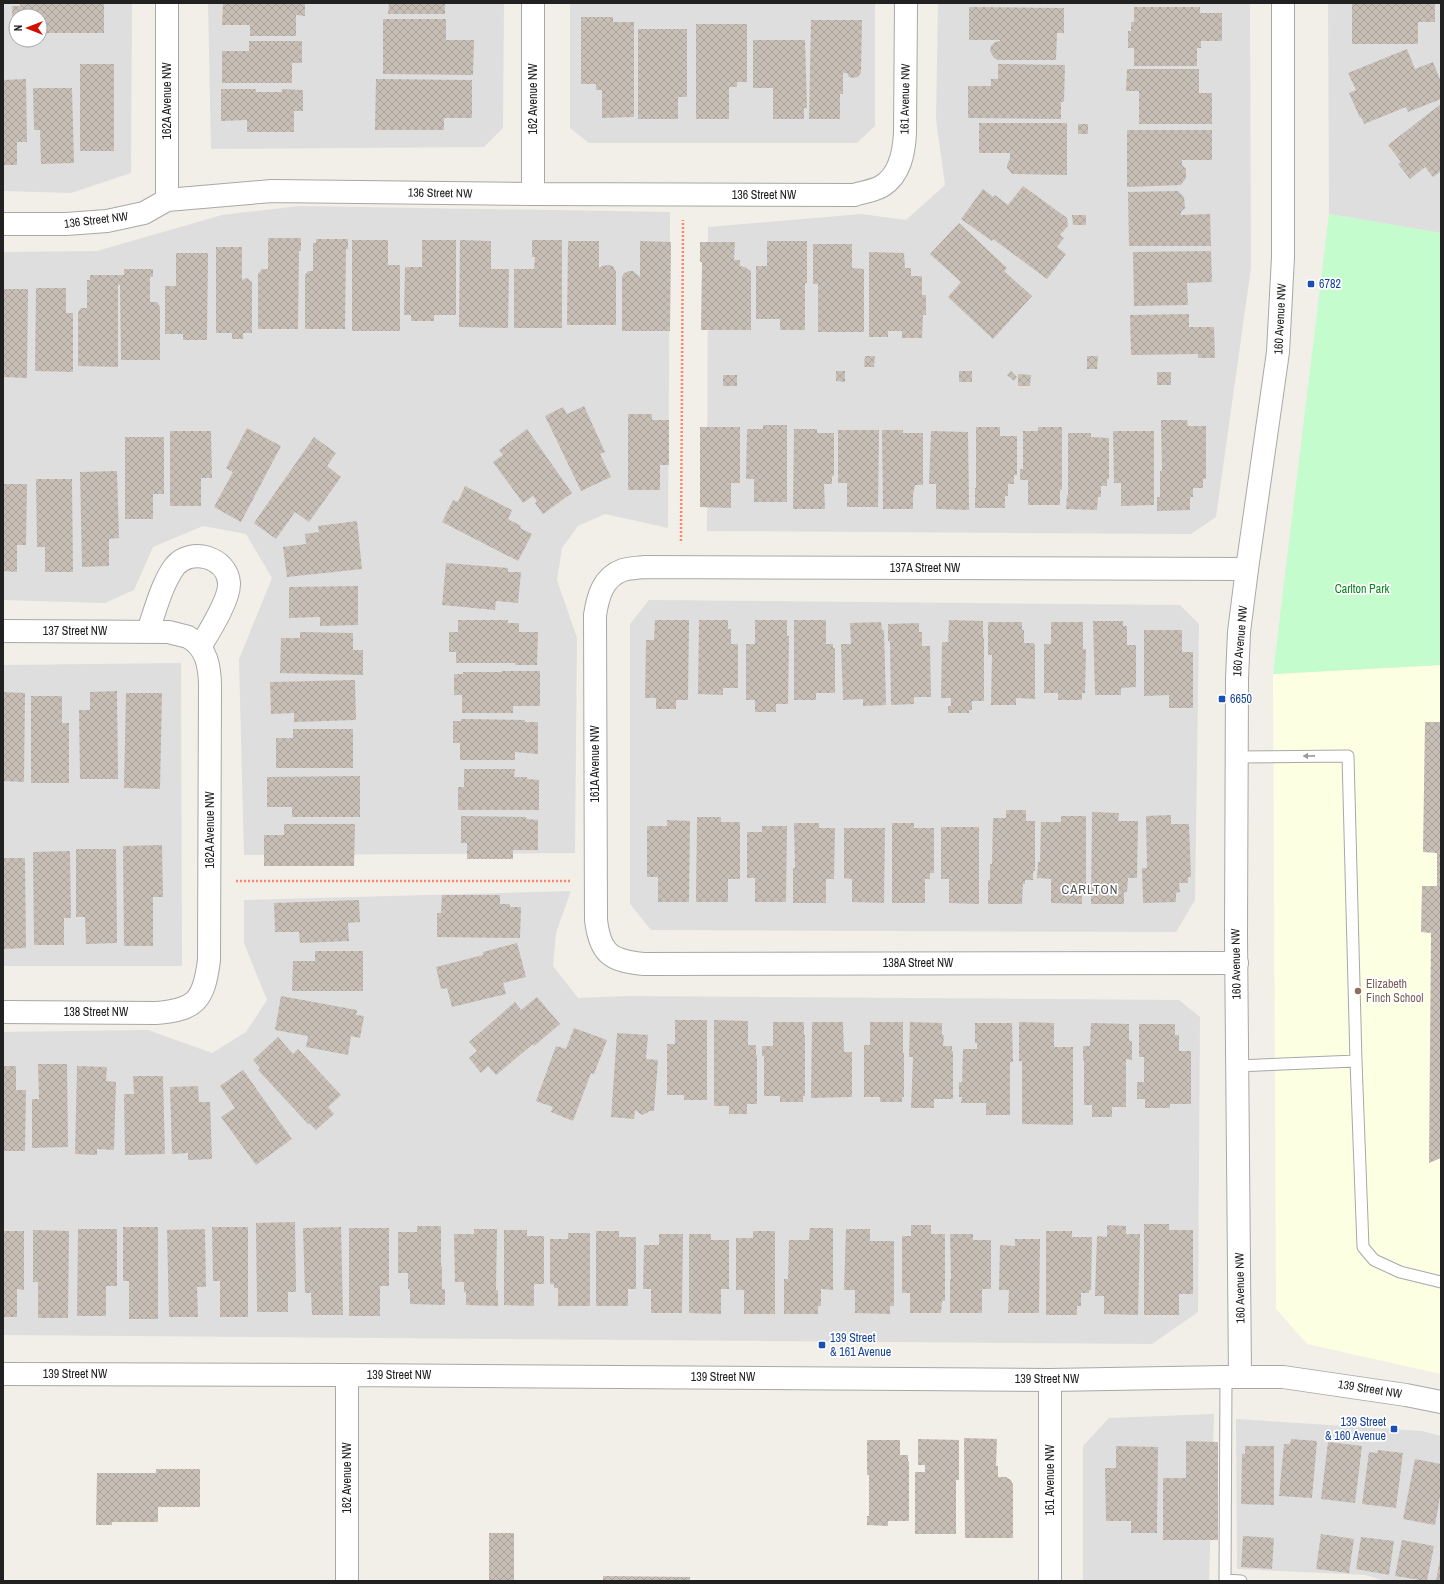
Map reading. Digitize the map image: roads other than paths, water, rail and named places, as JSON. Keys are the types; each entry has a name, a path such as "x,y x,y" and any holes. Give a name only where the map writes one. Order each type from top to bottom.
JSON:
{"street":[{"name":"162A Avenue NW","path":"167,3 167,200"},
{"name":"162 Avenue NW","path":"533,3 533,194"},
{"name":"161 Avenue NW","path":"881,187 892,178 904,151 906,133 906,3"},
{"name":"160 Avenue NW","path":"1233,1377 1238,1066 1236,963 1236,680 1239,632 1247,569 1271,409 1279,344 1283,257 1283,3"},
{"name":"136 Street NW","path":"3,224 66,224 106,221 144,213 167,200 272,191 533,194 854,195 881,187"},
{"path":"148,631 169,576 176,565 182,560 195,556 204,556 214,559 224,569 229,582 227,596 200,647"},
{"name":"137A Street NW","path":"606,580 623,570 644,567 1247,569"},
{"name":"161A Avenue NW","path":"603,949 598,936 596,920 595,615 598,596 606,580"},
{"name":"137 Street NW","path":"3,631 169,632 188,638 200,647"},
{"name":"162A Avenue NW","path":"187,1007 196,1000 203,990 207,977 209,960 210,679 207,660 200,647"},
{"name":"138A Street NW","path":"603,949 615,958 628,963 644,964 1236,963"},
{"name":"138 Street NW","path":"3,1012 156,1013 173,1012 187,1007"},
{"name":"139 Street NW","path":"3,1374 1050,1380 1283,1377 1406,1395 1441,1402"},
{"name":"162 Avenue NW","path":"347,1375 347,1581"},
{"name":"161 Avenue NW","path":"1050,1380 1050,1581"}],"lane":[{"path":"1236,757 1348,756 1356,1061 1363,1247 1374,1260 1400,1272 1441,1282"},
{"path":"1238,1066 1356,1061"},
{"path":"1233,1377 1225,1580 1241,1581"}],"place":[{"name":"6782","path":"1311,284"},
{"name":"6650","path":"1222,699"},
{"name":"Elizabeth Finch School","path":"1358,991"},
{"name":"139 Street & 161 Avenue","path":"822,1345"},
{"name":"139 Street & 160 Avenue","path":"1394,1429"}],"district":[{"name":"CARLTON","path":"1090,889"}],"park label":[{"name":"Carlton Park","path":"1362,589"}]}
